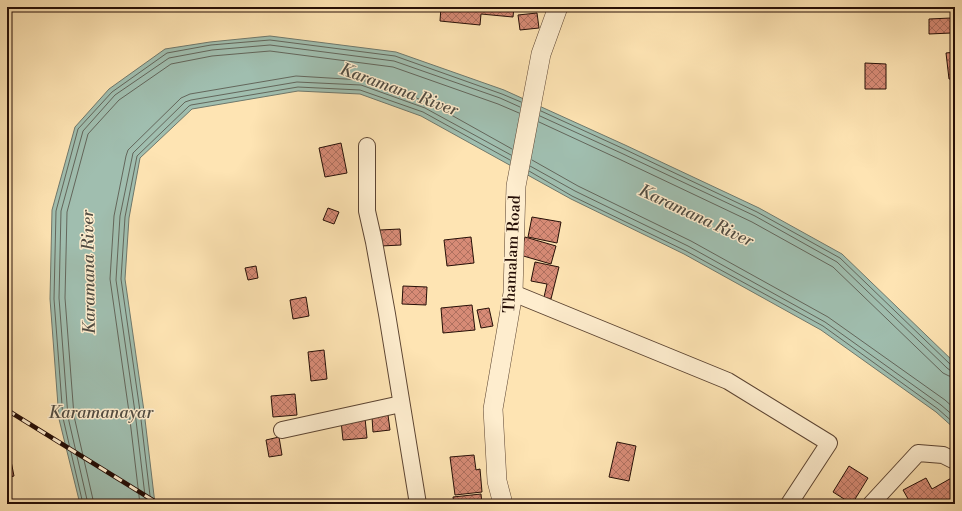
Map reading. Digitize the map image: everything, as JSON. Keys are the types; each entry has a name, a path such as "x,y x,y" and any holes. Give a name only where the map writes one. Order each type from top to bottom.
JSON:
{"street":[{"name":"Thamalam Road","path":"503,504 497,481 493,409 514,293 516,186 541,54 558,7"},
{"path":"367,146 367,211 387,314 418,504"},
{"path":"514,293 728,381 829,443 789,504"},
{"path":"282,430 401,404"},
{"path":"871,504 918,454 943,454 955,461"}],"water":[{"name":"Karamanayar","path":"270,36 396,52 504,90 759,208 842,254 955,363 955,429 936,412 821,330 684,254 571,199 421,116 360,94 298,91 192,109 140,158 129,218 125,279 144,411 155,504 80,504 59,419 50,299 52,210 75,127 109,89 165,49 210,42"}],"building":[{"path":"441,7 514,7 513,17 481,14 480,25 440,21"},
{"path":"537,13 539,28 520,30 518,15"},
{"path":"951,18 951,33 929,34 929,19"},
{"path":"955,52 955,79 949,79 946,53"},
{"path":"865,63 886,64 886,89 865,89"},
{"path":"341,143 347,173 325,177 319,148"},
{"path":"328,208 339,212 334,224 323,220"},
{"path":"532,217 561,222 557,243 528,237"},
{"path":"400,229 401,245 381,246 380,230"},
{"path":"471,237 474,263 447,266 444,240"},
{"path":"525,237 556,246 551,264 520,255"},
{"path":"535,262 559,267 551,299 544,297 547,284 531,281"},
{"path":"256,266 258,278 248,280 245,268"},
{"path":"403,286 427,287 426,305 402,304"},
{"path":"306,297 309,316 293,319 290,300"},
{"path":"472,305 475,330 443,333 441,308"},
{"path":"489,308 493,326 481,328 477,310"},
{"path":"324,350 327,379 311,381 308,352"},
{"path":"295,394 297,415 273,417 271,396"},
{"path":"388,415 390,430 373,432 372,417"},
{"path":"365,418 367,438 343,440 341,421"},
{"path":"279,437 282,455 269,457 266,440"},
{"path":"617,442 636,446 629,481 609,477"},
{"path":"474,455 476,470 480,469 482,492 455,495 450,457"},
{"path":"11,461 14,476 7,478 7,462"},
{"path":"849,466 868,478 852,504 833,492"},
{"path":"955,476 955,504 911,504 903,490 926,478 932,489"},
{"path":"481,494 482,504 454,504 453,497"}],"railway":[{"path":"7,410 159,504"}],"water label":[{"name":"Karamana River","path":"399,90"},
{"name":"Karamana River","path":"696,216"},
{"name":"Karamana River","path":"89,272"}]}
